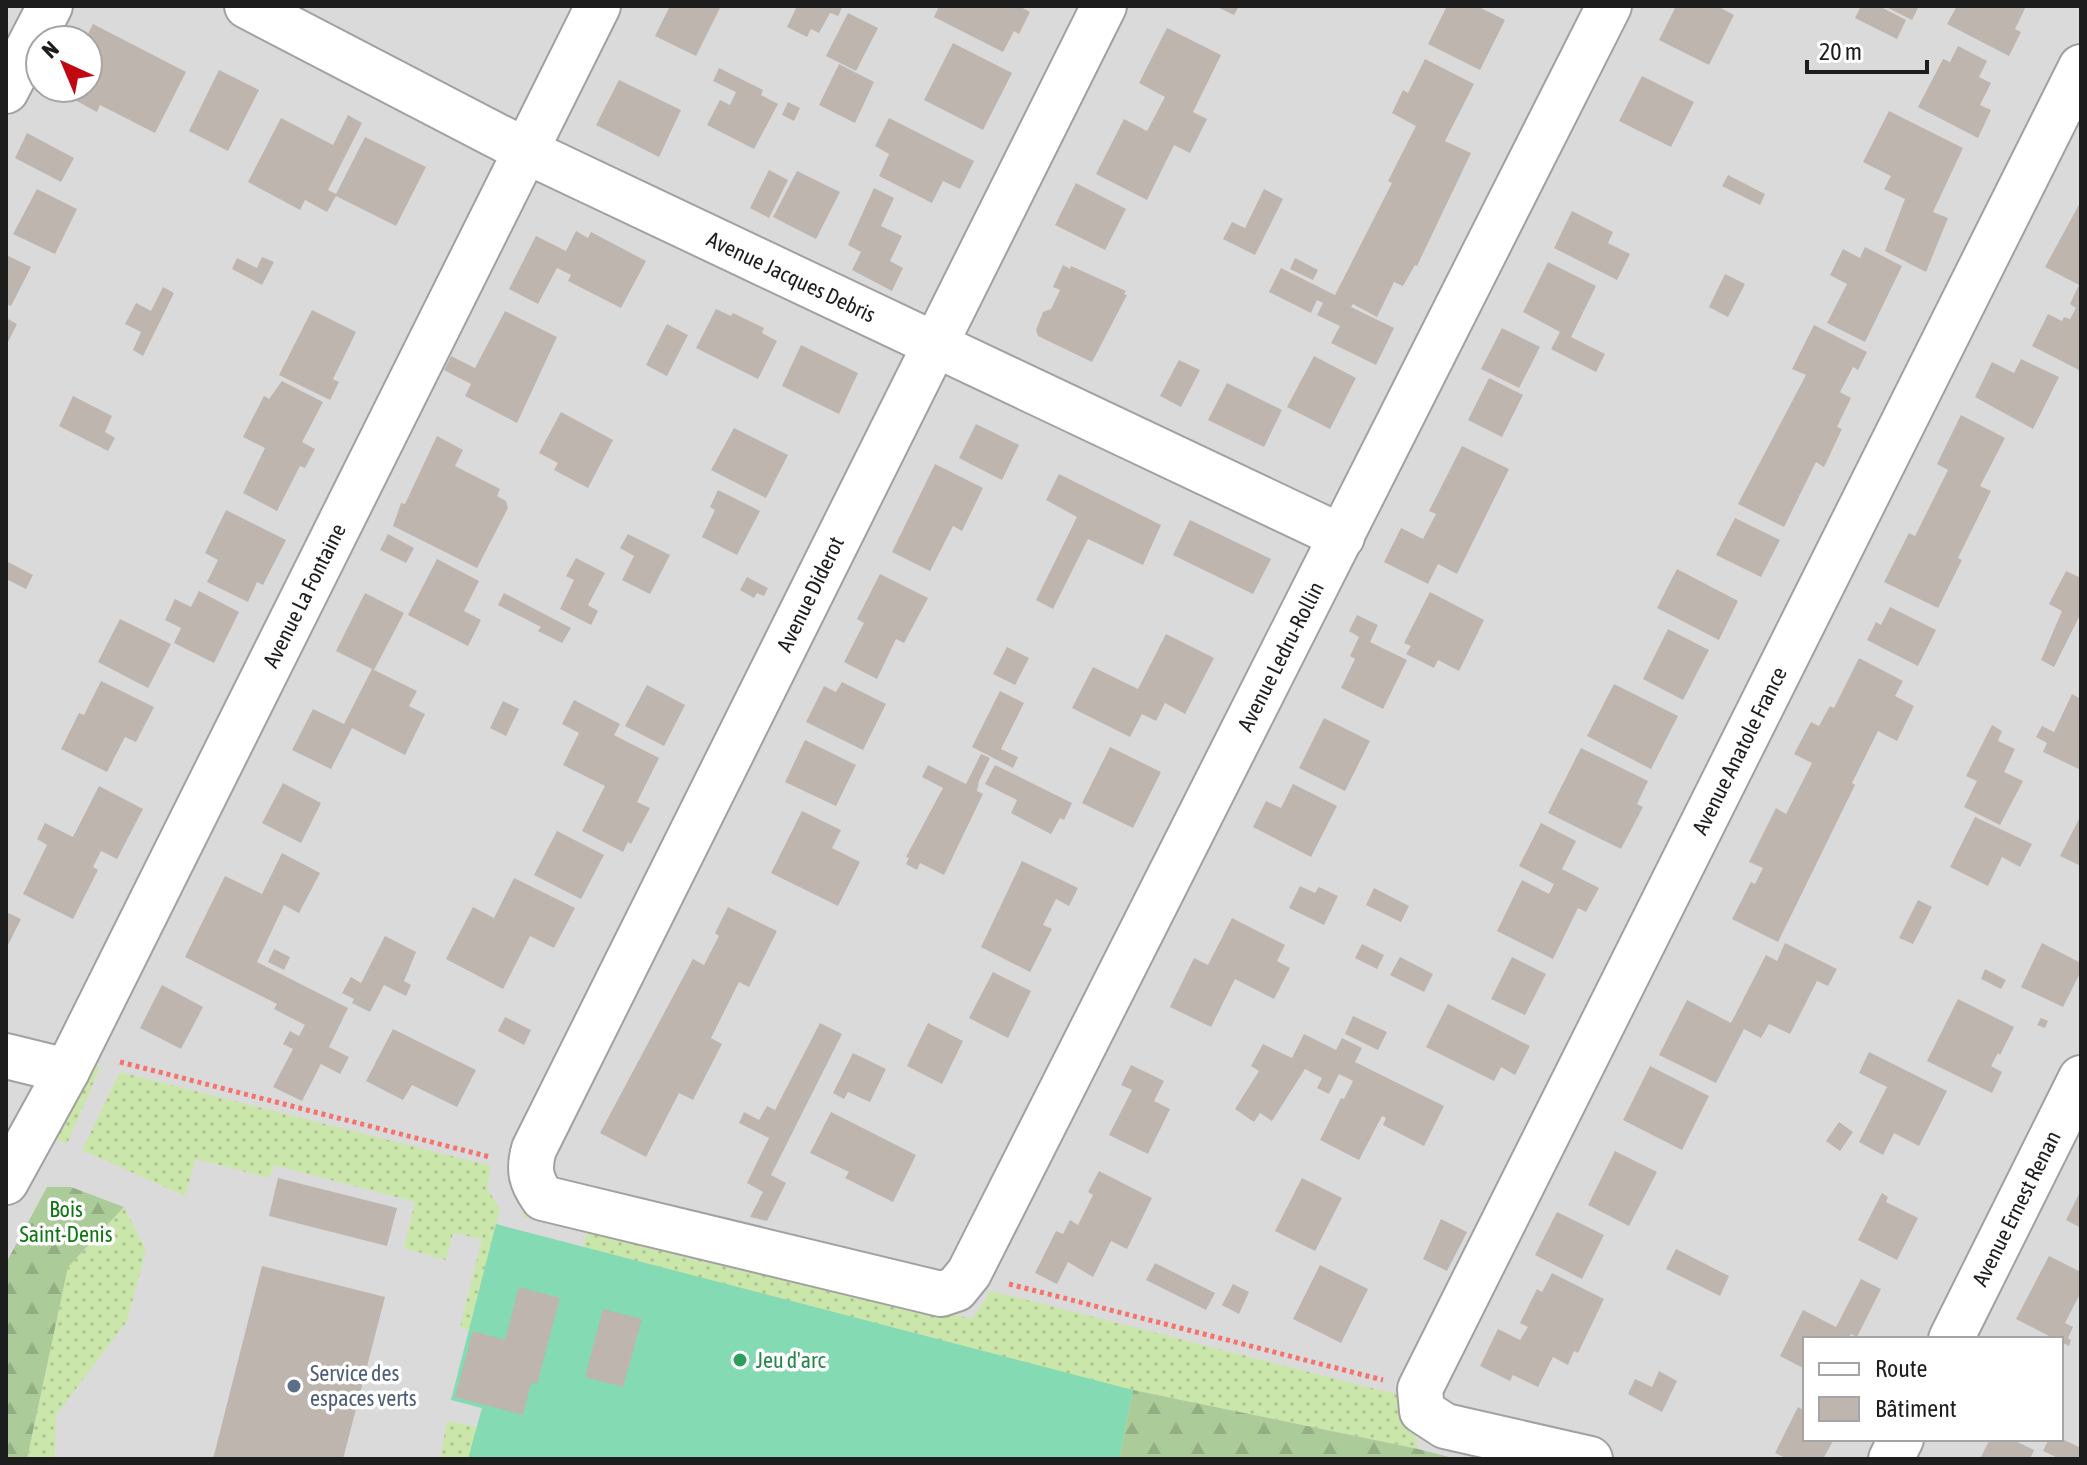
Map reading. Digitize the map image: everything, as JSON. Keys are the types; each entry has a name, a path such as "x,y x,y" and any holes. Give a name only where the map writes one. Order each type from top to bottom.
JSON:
{"street":[{"path":"6,91 50,6"},
{"name":"Avenue Jacques Debris","path":"247,6 526,151 1342,537"},
{"name":"Avenue La Fontaine","path":"6,1182 71,1061 598,6"},
{"name":"Avenue Diderot","path":"531,1176 534,1149 1104,6"},
{"name":"Avenue Ledru-Rollin","path":"955,1284 1342,537 1609,6"},
{"name":"Avenue Anatole France","path":"1420,1389 2081,67"},
{"path":"6,1056 71,1061"},
{"name":"Avenue Ernest Renan","path":"1952,1337 2081,1078"},
{"path":"531,1176 543,1198 566,1205 955,1284"},
{"path":"1420,1389 1422,1411 1445,1426 1590,1459"},
{"path":"1891,1459 1900,1441"}],"path":[{"path":"71,1061 531,1176"},
{"path":"955,1284 1420,1389"}],"shaded area":[{"path":"6,6 2081,6 2081,1459 6,1459"}],"green space":[{"path":"85,1062 100,1067 67,1144 54,1138"},
{"path":"120,1072 491,1166 487,1188 500,1209 469,1330 460,1327 482,1239 453,1233 446,1260 404,1248 415,1202 274,1165 269,1178 196,1159 185,1196 82,1150"},
{"name":"Bois Saint-Denis","path":"47,1187 71,1187 124,1207 68,1267 27,1459 6,1459 6,1263"},
{"name":"Jeu d'arc","path":"526,1205 972,1319 991,1291 1407,1397 1418,1449 1133,1390 1119,1459 440,1459 447,1421 539,1438 587,1232 523,1217"},
{"path":"124,1207 146,1250 127,1321 56,1415 55,1459 27,1459 68,1267"},
{"name":"Jeu d'arc","path":"496,1224 1133,1390 1119,1459 468,1459 482,1408 451,1400"},
{"path":"1133,1390 1418,1449 1457,1459 1119,1459"}],"building":[{"path":"670,6 721,6 696,56 655,36"},
{"path":"797,6 843,6 838,16 830,13 819,33 811,29 807,37 787,27"},
{"path":"939,6 1019,6 1030,12 1019,34 1014,31 1003,52 934,17"},
{"path":"1215,6 1239,6 1234,15"},
{"path":"1447,6 1477,6 1505,20 1480,70 1428,44"},
{"path":"1676,6 1717,6 1734,15 1709,65 1659,40"},
{"path":"1861,6 1879,6 1906,20 1897,39 1855,18"},
{"path":"1884,6 1919,6 1912,20"},
{"path":"1957,6 2026,6 2015,29 2021,32 2009,56 1947,24"},
{"path":"848,13 878,28 856,71 826,56"},
{"path":"1167,28 1221,55 1193,112 1207,119 1190,153 1174,145 1147,200 1096,174 1124,119 1147,131 1165,97 1139,83"},
{"path":"104,30 186,72 155,133 100,105 97,112 82,104 104,104"},
{"path":"953,43 1012,73 983,130 924,100"},
{"path":"1958,46 1987,61 1979,77 1991,83 1980,105 1991,110 1978,138 1918,107 1943,59 1950,62"},
{"path":"1425,59 1474,84 1445,141 1471,153 1417,266 1403,286 1394,282 1377,317 1353,304 1351,307 1394,328 1376,365 1331,343 1340,326 1317,315 1323,303 1317,300 1311,313 1269,292 1281,268 1335,295 1392,183 1388,181 1416,126 1392,113 1403,90 1408,93"},
{"path":"839,64 874,82 855,123 819,105"},
{"path":"719,68 763,90 761,95 778,104 754,149 707,125 720,100 730,105 736,92 713,81"},
{"path":"219,70 259,90 228,151 189,131"},
{"path":"1642,76 1694,102 1671,147 1619,121"},
{"path":"619,80 681,110 659,157 596,125"},
{"path":"788,102 800,108 794,121 782,115"},
{"path":"1889,111 1963,148 1933,212 1948,218 1926,272 1885,251 1905,199 1884,189 1891,176 1863,162"},
{"path":"348,115 362,123 328,190 336,194 365,137 426,167 396,226 336,196 327,212 305,200 300,210 248,182 281,118 333,145"},
{"path":"889,118 974,161 960,189 943,181 932,203 879,176 889,154 875,146"},
{"path":"27,133 74,158 61,182 15,158"},
{"path":"769,170 788,180 769,218 750,208"},
{"path":"797,171 840,192 816,239 773,217"},
{"path":"1728,175 1765,194 1760,205 1722,186"},
{"path":"1076,183 1126,209 1105,250 1055,225"},
{"path":"874,188 894,198 881,226 902,236 890,261 903,268 892,291 852,270 861,252 848,245"},
{"path":"37,189 77,209 55,254 13,234"},
{"path":"1264,189 1283,199 1255,255 1223,239 1232,222 1245,228"},
{"path":"2081,201 2081,371 2032,346 2048,314 2062,321 2064,317 2070,319 2076,308 2070,304 2079,285 2045,267"},
{"path":"1572,211 1613,232 1608,243 1630,254 1617,280 1554,248"},
{"path":"576,231 588,238 591,232 646,261 621,308 568,281 571,275 557,268 538,304 509,289 536,236 566,251"},
{"path":"1865,247 1902,266 1865,342 1827,323 1847,284 1830,275 1843,249 1860,258"},
{"path":"6,255 31,267 11,306 6,304"},
{"path":"262,257 274,262 262,285 232,269 237,258 257,268"},
{"path":"1295,258 1318,270 1313,280 1290,269"},
{"path":"1548,262 1596,286 1571,337 1605,354 1596,372 1551,349 1560,332 1523,312"},
{"path":"1063,265 1126,291 1124,294 1127,295 1092,362 1038,336 1036,330 1043,312 1051,309 1060,290 1053,287"},
{"path":"1725,274 1745,284 1728,317 1709,307"},
{"path":"163,287 174,293 143,356 133,350 141,332 125,324 136,303 151,311"},
{"path":"716,309 731,316 733,313 764,328 762,333 777,341 758,379 696,348"},
{"path":"312,310 356,332 333,379 339,382 330,400 279,375"},
{"path":"505,311 557,337 517,423 465,396 471,384 444,370 451,356 475,368"},
{"path":"6,318 17,324 6,346"},
{"path":"667,324 688,335 667,376 646,365"},
{"path":"1814,325 1867,352 1858,370 1853,367 1840,392 1851,398 1837,427 1842,429 1824,467 1816,462 1784,527 1738,504 1806,375 1792,369"},
{"path":"1502,328 1540,347 1519,388 1481,369"},
{"path":"801,345 858,373 839,414 782,386"},
{"path":"1314,356 1356,378 1330,429 1287,407"},
{"path":"2021,359 2059,377 2033,429 1975,397 1992,362 2014,373"},
{"path":"1179,360 1200,370 1181,407 1160,396"},
{"path":"1489,378 1523,395 1502,437 1468,420"},
{"path":"282,381 323,402 302,442 315,449 305,468 300,466 277,511 243,493 265,448 243,437 264,396 269,399"},
{"path":"1227,383 1282,410 1264,447 1208,420"},
{"path":"73,396 112,416 105,432 115,438 108,451 59,426"},
{"path":"561,412 613,440 588,488 554,470 558,463 539,453"},
{"path":"1961,415 2005,438 1980,486 1991,491 1958,558 1962,560 1938,608 1884,582 1909,533 1915,536 1948,470 1937,464"},
{"path":"976,424 1019,445 1002,480 959,458"},
{"path":"734,428 788,455 766,498 711,470"},
{"path":"437,436 463,450 455,466 500,489 497,496 506,501 508,508 477,568 393,526 401,503 405,504"},
{"path":"1462,446 1509,469 1457,574 1438,564 1428,584 1384,562 1401,528 1423,539 1436,514 1429,511"},
{"path":"935,464 983,488 962,531 953,526 930,571 892,552"},
{"path":"1059,474 1161,525 1143,565 1088,539 1053,609 1036,600 1077,517 1046,500"},
{"path":"718,490 760,511 737,555 702,537 715,510 710,507"},
{"path":"226,510 286,540 263,585 257,582 248,602 207,582 218,560 205,553"},
{"path":"1735,518 1780,540 1761,577 1716,555"},
{"path":"1190,520 1271,559 1253,594 1173,555"},
{"path":"388,534 414,548 406,563 380,550"},
{"path":"628,534 670,555 650,594 622,580 634,556 620,548"},
{"path":"576,558 605,573 588,605 598,611 591,625 560,609 574,580 566,576"},
{"path":"437,559 479,581 464,611 481,620 468,646 408,615"},
{"path":"6,561 33,575 26,589 6,579"},
{"path":"1677,569 1738,601 1719,640 1657,608"},
{"path":"2066,571 2081,578 2081,613 2054,667 2041,660 2062,611 2049,604"},
{"path":"880,574 928,598 904,643 896,639 877,679 844,662 864,623 857,619"},
{"path":"747,577 768,588 764,596 757,593 754,598 740,590"},
{"path":"199,591 239,612 214,663 174,643 181,628 165,620 175,599 191,607"},
{"path":"1430,592 1484,620 1459,671 1438,660 1434,668 1406,654 1411,646 1404,643"},
{"path":"365,593 404,613 374,670 417,691 409,706 425,714 405,755 352,728 331,769 292,750 313,709 344,724 372,669 336,651"},
{"path":"504,593 571,628 562,643 538,631 541,627 498,605"},
{"path":"1890,607 1936,630 1918,666 1867,640 1876,622 1881,625"},
{"path":"1357,615 1378,625 1370,642 1407,660 1383,709 1341,688 1355,659 1350,656 1359,637 1349,631"},
{"path":"120,619 171,644 148,688 98,662"},
{"path":"1668,629 1709,650 1683,700 1643,679"},
{"path":"1166,634 1214,658 1185,714 1165,703 1156,721 1142,714 1130,737 1072,708 1093,667 1138,689"},
{"path":"1007,647 1029,658 1015,685 993,674"},
{"path":"1859,658 1903,681 1895,696 1914,706 1897,741 1878,731 1778,942 1732,919 1751,882 1755,884 1763,868 1749,862 1776,808 1786,814 1812,763 1794,754 1811,722 1819,726 1830,706 1834,708"},
{"path":"101,681 154,707 136,742 125,737 107,772 61,749 79,713 84,715"},
{"path":"842,682 886,704 863,750 806,722 824,686 836,692"},
{"path":"1614,684 1678,716 1651,769 1587,736"},
{"path":"647,685 685,705 664,746 625,726"},
{"path":"1000,691 1024,703 1001,749 1018,757 1013,768 972,747"},
{"path":"2072,694 2081,699 2081,770 2043,752 2047,743 2036,737 2042,726 2054,732"},
{"path":"574,700 620,724 614,735 659,758 637,802 650,808 631,844 628,842 623,852 582,831 605,786 563,765 579,733 562,724"},
{"path":"503,701 519,709 506,736 490,728"},
{"path":"1324,718 1370,741 1345,791 1299,768"},
{"path":"1992,725 2002,731 1998,741 2015,749 2004,772 2023,781 2000,825 1964,807 1977,781 1966,776"},
{"path":"805,740 856,765 836,806 785,782"},
{"path":"1110,747 1161,772 1133,828 1082,803"},
{"path":"1581,748 1648,781 1637,804 1643,807 1621,849 1548,813"},
{"path":"981,754 990,758 977,791 983,794 944,875 920,863 917,870 906,864 909,858 906,857 943,788 922,777 928,765 966,784"},
{"path":"995,765 1072,803 1064,820 1060,818 1051,834 1011,813 1017,800 985,784"},
{"path":"283,783 321,803 301,843 262,823"},
{"path":"1293,784 1337,806 1311,857 1253,827 1266,801 1281,808"},
{"path":"99,786 143,809 117,859 101,851 93,867 98,870 73,919 23,894 47,845 37,839 45,823 73,837"},
{"path":"802,811 841,830 832,848 860,862 838,906 771,873"},
{"path":"2081,815 2081,866 2060,856"},
{"path":"1975,817 2032,844 2020,867 2002,857 1988,886 1950,867"},
{"path":"1541,823 1576,841 1562,869 1599,888 1586,912 1578,908 1553,959 1497,931 1522,880 1549,894 1554,884 1519,866"},
{"path":"557,831 604,855 581,899 534,875"},
{"path":"282,853 320,873 299,913 284,905 257,962 348,1008 329,1047 349,1057 340,1074 321,1064 302,1101 273,1087 293,1049 283,1044 290,1031 299,1036 305,1025 274,1009 277,1004 185,957 225,876 262,894"},
{"path":"1022,861 1078,888 1069,906 1056,899 1043,925 1052,929 1030,972 981,947"},
{"path":"514,878 575,908 554,948 530,936 503,989 446,959 473,907 494,918"},
{"path":"1300,886 1315,893 1319,887 1338,896 1324,925 1289,908"},
{"path":"1374,888 1409,906 1401,922 1366,905"},
{"path":"1918,900 1932,907 1913,944 1899,938"},
{"path":"728,907 777,931 749,987 739,982 711,1038 722,1044 693,1100 679,1093 646,1157 600,1133 693,959 704,965 719,936 715,933"},
{"path":"6,912 21,919 6,949"},
{"path":"1232,918 1285,945 1277,961 1290,968 1274,999 1235,979 1211,1027 1170,1007 1194,958 1208,965"},
{"path":"385,936 416,952 404,981 411,985 406,996 384,985 370,1012 352,1003 354,999 342,993 351,977 361,983"},
{"path":"1785,943 1837,969 1828,986 1817,981 1790,1034 1769,1024 1761,1038 1744,1029 1716,1083 1659,1055 1687,1000 1731,1023 1766,955 1777,961"},
{"path":"2042,943 2081,963 2081,971 2063,1007 2021,987"},
{"path":"1362,944 1384,955 1377,969 1355,958"},
{"path":"274,949 290,957 284,970 268,962"},
{"path":"1400,957 1433,974 1424,992 1390,975"},
{"path":"1512,957 1546,974 1525,1015 1491,999"},
{"path":"1985,969 2006,980 2001,989 1981,979"},
{"path":"993,972 1031,991 1008,1038 969,1018"},
{"path":"162,985 203,1007 181,1049 140,1028"},
{"path":"1958,999 2014,1027 1991,1066 2002,1072 1992,1093 1927,1061"},
{"path":"1448,1004 1530,1046 1515,1075 1501,1067 1494,1081 1426,1047"},
{"path":"1353,1016 1387,1032 1378,1050 1345,1034"},
{"path":"505,1017 531,1030 524,1045 498,1031"},
{"path":"2041,1018 2048,1021 2045,1028 2037,1025"},
{"path":"820,1023 842,1034 771,1175 786,1183 767,1221 750,1217 763,1192 747,1183 769,1138 739,1123 744,1112 759,1120 767,1106 775,1110"},
{"path":"928,1023 963,1041 942,1084 907,1066"},
{"path":"393,1029 476,1070 457,1107 412,1085 403,1100 366,1081"},
{"path":"1304,1034 1336,1050 1342,1038 1362,1048 1355,1062 1444,1106 1424,1146 1383,1125 1386,1118 1382,1116 1359,1160 1320,1140 1353,1081 1339,1074 1329,1094 1317,1088 1322,1078 1305,1069 1272,1121 1260,1113 1254,1122 1235,1109 1259,1071 1251,1066 1263,1044 1292,1058"},
{"path":"1869,1052 1947,1091 1919,1146 1894,1133 1883,1155 1859,1142 1887,1087 1859,1073"},
{"path":"853,1053 886,1069 870,1102 848,1092 844,1099 833,1093"},
{"path":"1131,1065 1164,1081 1154,1101 1170,1109 1148,1154 1109,1135 1132,1090 1121,1085"},
{"path":"1650,1066 1709,1096 1682,1150 1623,1120"},
{"path":"831,1112 916,1155 893,1202 845,1178 849,1172 810,1153"},
{"path":"1839,1122 1853,1132 1840,1151 1826,1141"},
{"path":"1615,1151 1657,1172 1629,1226 1588,1205"},
{"path":"1099,1171 1152,1198 1127,1249 1111,1241 1093,1277 1068,1262 1057,1284 1035,1273 1056,1231 1063,1234 1070,1220 1078,1225 1093,1195 1088,1192"},
{"path":"278,1178 397,1208 387,1246 269,1216"},
{"path":"1302,1178 1342,1198 1315,1251 1275,1231"},
{"path":"2081,1190 2081,1228 2066,1220"},
{"path":"1882,1193 1888,1197 1886,1202 1918,1218 1897,1260 1858,1240"},
{"path":"1557,1212 1604,1235 1582,1279 1535,1255"},
{"path":"1441,1219 1467,1232 1447,1271 1423,1259"},
{"path":"1676,1249 1729,1276 1720,1296 1666,1269"},
{"path":"2049,1256 2081,1272 2081,1292 2065,1323 2073,1327 2068,1338 2071,1340 2069,1346 2063,1343 2063,1337 2051,1337 2016,1319"},
{"path":"1155,1263 1215,1293 1206,1310 1146,1280"},
{"path":"1320,1265 1368,1289 1341,1343 1293,1319"},
{"path":"262,1266 385,1297 343,1459 213,1459"},
{"path":"1552,1273 1604,1299 1578,1353 1574,1351 1568,1365 1553,1357 1538,1387 1513,1375 1510,1381 1480,1366 1498,1329 1520,1340 1528,1327 1520,1323 1537,1289 1542,1292"},
{"path":"1861,1279 1881,1289 1857,1337 1851,1334 1849,1337 1803,1337 1803,1368 1780,1356 1803,1310 1836,1327"},
{"path":"1233,1284 1249,1292 1239,1314 1222,1305"},
{"path":"519,1287 560,1298 537,1384 531,1383 523,1415 455,1397 473,1331 505,1340"},
{"path":"603,1309 642,1319 623,1387 585,1377"},
{"path":"1659,1371 1677,1381 1662,1412 1628,1394 1635,1379 1652,1387"},
{"path":"1798,1407 1803,1410 1803,1441 1833,1441 1823,1459 1788,1459 1775,1453"},
{"path":"2063,1439 2081,1448 2081,1459 2060,1459 2043,1451 2048,1441"},
{"path":"1989,1441 2015,1441 2034,1450 2030,1459 1980,1459"}],"place":[{"name":"Jeu d'arc","path":"740,1360"},
{"name":"Service des espaces verts","path":"294,1386"}]}
